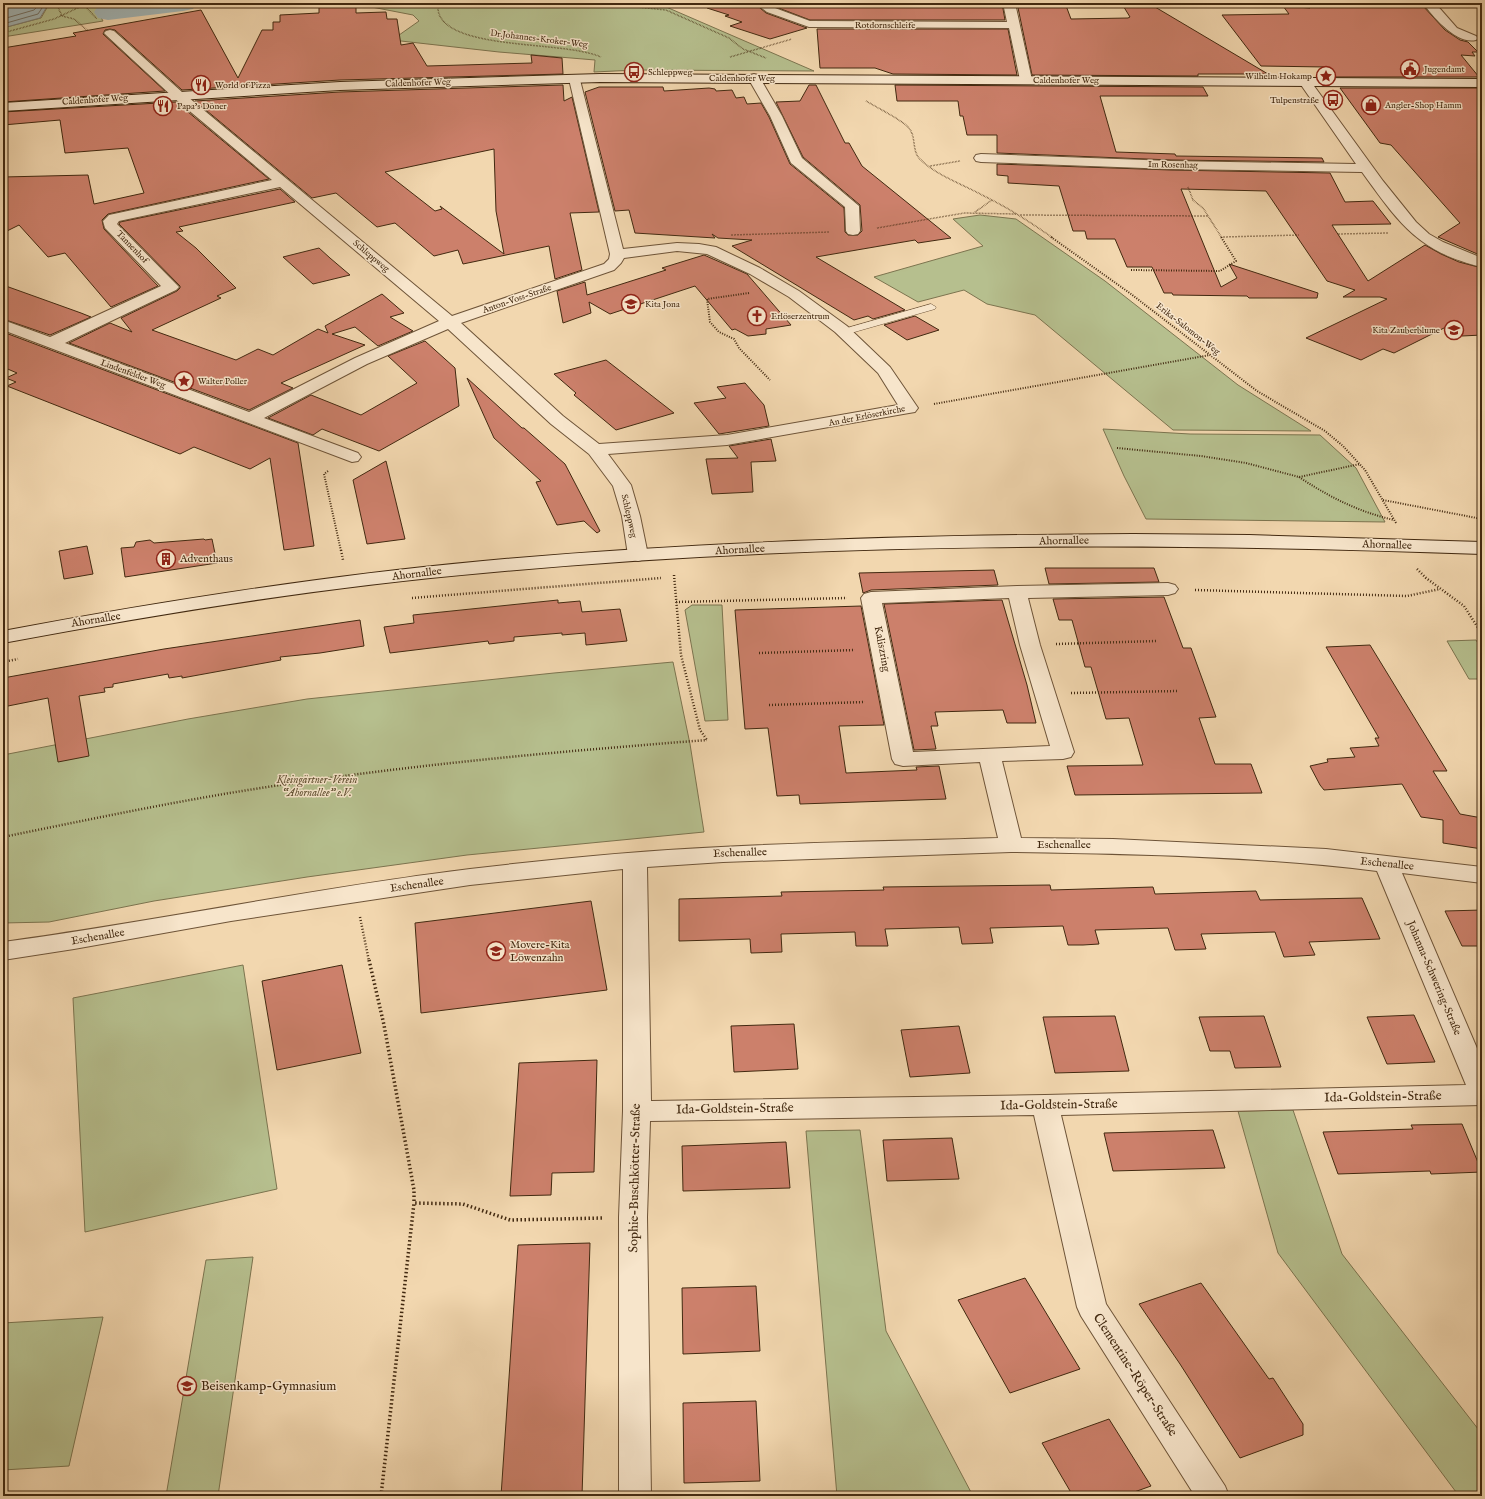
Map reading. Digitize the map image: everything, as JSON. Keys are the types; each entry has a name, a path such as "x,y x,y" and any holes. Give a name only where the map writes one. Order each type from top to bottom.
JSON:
{"street":[{"name":"Rotdornschleife","path":"761,3 784,16 809,24 1014,25"},
{"path":"1009,3 1026,80"},
{"path":"1429,3 1453,30 1472,38"},
{"name":"Schleppweg","path":"110,32 178,95 450,322 557,420 595,450 622,485 631,516 638,555"},
{"name":"Caldenhofer Weg","path":"3,108 178,95 407,83 600,78 1482,83"},
{"path":"754,78 776,116 796,160 852,206 853,231"},
{"path":"575,79 617,254"},
{"path":"1305,82 1366,168 1400,213 1417,232 1433,243 1455,254 1482,263"},
{"name":"Im Rosenhag","path":"981,158 1171,165 1366,168"},
{"name":"Tannenhof","path":"51,343 170,286 110,225 110,221 114,218 283,182"},
{"name":"An der Erlöserkirche","path":"595,450 727,440 909,408 884,370 844,332 794,294 711,250 677,247 617,254"},
{"name":"Anton-Voss-Straße","path":"250,418 361,360 450,322 609,267 616,260 617,254"},
{"name":"Lindenfelder Weg","path":"3,325 352,457"},
{"name":"Ahornallee","path":"3,637 186,606 325,585 464,569 638,555 819,546 1077,540 1215,541 1482,548"},
{"path":"872,598 1017,592 1168,589"},
{"name":"Kaliszring","path":"872,598 903,759 989,754 1063,752 1030,645 1017,592"},
{"path":"989,754 1011,845"},
{"name":"Eschenallee","path":"3,951 74,941 231,913 470,877 634,860 723,854 1011,845 1113,846 1228,851 1326,858 1482,875"},
{"name":"Sophie-Buschkötter-Straße","path":"634,860 636,876 637,1111 633,1217 635,1496"},
{"name":"Johanna-Schwering-Straße","path":"1386,864 1482,1092"},
{"name":"Ida-Goldstein-Straße","path":"637,1111 1045,1105 1482,1095"},
{"name":"Clementine-Röper-Straße","path":"1045,1105 1092,1307 1213,1496"}],"lane":[{"path":"844,332 930,307"}],"path":[{"path":"56,3 62,16 74,20 94,34 110,32"},
{"path":"3,33 30,27 62,16 84,5 83,3"},
{"name":"Dr.Johannes-Kroker-Weg","path":"437,3 438,11 441,17 457,29 471,36 500,42 573,49 589,52 604,58 609,61 599,74 600,78"},
{"path":"596,3 666,10 729,38 743,49 771,59"},
{"path":"731,56 750,52 798,37 809,24"},
{"name":"Erika-Salomon-Weg","path":"865,101 908,126 916,144 916,154 920,160 1019,215 1131,294 1257,391 1325,431 1343,446 1365,470 1383,500 1417,570 1440,589 1458,600 1472,616 1482,634"},
{"path":"929,166 981,158"},
{"path":"1131,270 1220,271 1236,261 1209,216 1200,204 1193,200 1188,187"},
{"path":"975,212 992,200"},
{"path":"1019,215 1209,216"},
{"path":"1338,234 1417,232"},
{"path":"1222,237 1299,235"},
{"path":"770,380 739,348 734,339 719,332 710,322 707,299 783,288"},
{"path":"909,408 1210,355"},
{"path":"1117,448 1201,456 1246,463 1299,477 1312,486 1340,500 1370,513 1394,520"},
{"path":"344,560 324,474 352,457"},
{"path":"1299,477 1360,464"},
{"path":"1383,500 1482,519"},
{"path":"3,837 136,810 250,790 448,764 557,752 707,740 700,730 682,655 672,553"},
{"path":"410,599 674,577"},
{"path":"1168,589 1407,596 1440,589"},
{"path":"676,602 872,598"},
{"path":"1030,645 1157,641"},
{"path":"759,653 882,649"},
{"path":"3,662 24,658"},
{"path":"1045,694 1178,691"},
{"path":"770,705 892,701"},
{"path":"356,894 372,976 384,1025 414,1190 414,1203 381,1496"},
{"path":"414,1203 463,1204 510,1220 633,1217"}],"green space":[{"path":"37,3 214,3 98,12 103,21 3,37 3,28 41,18 48,6"},
{"path":"351,3 498,3 502,5 538,3 657,3 814,71 636,70 594,72 595,60 499,52 392,40 419,21 413,15"},
{"path":"980,215 1016,219 1105,281 1238,385 1311,431 1173,430 1035,315 987,304 964,290 918,302 874,277 983,246 953,219"},
{"path":"1103,429 1190,434 1320,435 1356,468 1385,522 1146,519 1124,476"},
{"path":"692,605 722,605 728,720 705,721 685,610"},
{"path":"1476,640 1482,650 1482,679 1469,679 1447,641"},
{"name":"Kleingärtner-Verein “Ahornallee” e.V.","path":"673,662 690,744 704,832 467,855 307,877 154,901 49,922 3,923 3,755 188,719 307,699"},
{"path":"243,965 277,1189 85,1232 73,998"},
{"path":"1293,1110 1342,1254 1482,1434 1482,1496 1459,1496 1278,1253 1238,1111"},
{"path":"860,1130 886,1331 973,1496 837,1496 806,1131"},
{"path":"253,1257 218,1496 166,1496 206,1260"},
{"path":"103,1317 69,1466 3,1470 3,1323"}],"water":[{"path":"3,3 37,3 48,5 40,18 3,28"},
{"path":"168,3 203,3 108,13 107,9"}],"building":[{"path":"708,3 754,3 766,13 807,28 770,39 730,26 742,22 725,16 729,15 707,8"},
{"path":"771,3 1002,3 1005,20 810,20 776,7"},
{"path":"1017,3 1065,3 1071,19 1128,18 1130,17 1122,4 1150,4 1268,74 1198,74 1198,76 1032,75"},
{"path":"1393,3 1395,5 1423,6 1445,30 1460,40 1468,42 1478,52 1472,52 1475,56 1461,55 1479,77 1333,77 1326,67 1261,66 1222,15 1289,14 1283,6 1310,8 1307,4"},
{"path":"356,5 356,13 386,12 387,19 397,19 401,45 413,43 427,66 532,63 531,55 562,58 563,74 340,80 182,90 115,30 110,29 105,30 103,34 165,91 3,102 3,48 76,36 73,33 201,10 238,78 262,30 273,30 273,22 280,22 280,15 319,13 319,7"},
{"path":"817,29 1008,29 1017,75 893,74 875,68 820,68"},
{"path":"563,85 564,101 572,97 599,212 570,213 582,270 555,279 549,246 463,264 458,250 434,256 395,223 377,227 336,193 312,198 195,101 340,92","holes":["494,149 496,211 504,254 440,206 442,209 435,211 385,172"]},
{"path":"809,85 816,85 845,143 849,143 862,166 951,238 918,243 915,240 816,257 905,310 873,319 868,316 854,320 732,246 752,240 718,238 712,234 715,238 635,233 629,210 615,211 585,92 599,87 663,87 664,91 709,88 715,89 716,91 732,90 736,98 744,97 747,104 761,103 769,117 790,164 844,208 845,232 848,235 858,235 862,231 860,205 803,157 776,102 800,101"},
{"path":"895,85 1203,87 1208,96 1100,96 1116,152 1175,154 1176,156 1322,158 1324,162 1171,160 997,153 997,135 967,135 963,116 960,116 958,101 897,101"},
{"path":"1340,88 1482,88 1482,256 1438,237 1460,223 1391,145 1380,143"},
{"path":"176,102 269,179 108,214 102,220 104,229 158,286 111,307 65,253 48,257 19,225 3,233 3,177 88,175 94,204 144,193 128,148 65,153 60,120 3,125 3,112"},
{"path":"997,164 1171,170 1330,173 1345,202 1373,201 1391,224 1332,225 1368,281 1425,245 1459,262 1482,268 1482,335 1462,336 1452,324 1394,353 1383,349 1361,360 1306,338 1387,299 1380,297 1343,297 1355,290 1327,281 1266,191 1181,189 1221,287 1237,278 1229,264 1318,293 1317,298 1249,298 1247,296 1173,295 1172,293 1164,293 1152,267 1127,267 1115,239 1087,239 1085,231 1073,231 1059,186 1008,183 1008,176 997,175"},
{"path":"280,189 295,202 179,227 183,231 176,232 196,248 236,288 217,296 221,298 152,330 236,360 258,349 273,355 318,329 328,333 325,326 382,294 404,313 390,317 413,331 378,346 355,327 332,334 365,345 281,383 293,388 249,410 69,343 110,323 132,332 121,318 177,291 180,288 180,286 119,224 120,222"},
{"path":"319,248 350,275 313,284 283,257"},
{"path":"704,255 747,274 791,325 766,329 766,334 748,336 735,329 732,330 695,286 610,314 589,302 591,313 563,323 557,291 585,282 587,295 666,270 662,268"},
{"path":"3,285 91,317 50,335 3,319"},
{"path":"915,316 939,330 907,340 884,325"},
{"path":"3,332 298,443 314,546 284,550 270,458 250,469 194,447 180,454 7,386 16,382 6,378 17,373 3,367"},
{"path":"425,341 455,368 459,406 379,451 322,429 313,435 268,418 311,395 361,415 417,383 388,356"},
{"path":"606,360 674,413 616,430 574,395 576,393 554,374"},
{"path":"467,378 522,428 524,428 565,464 600,531 597,533 584,521 557,525 536,482 541,481 494,438"},
{"path":"745,383 764,405 769,426 719,434 694,403 726,398 717,387"},
{"path":"771,439 776,461 751,462 753,492 712,494 706,459 738,458 729,446"},
{"path":"386,461 405,539 367,544 353,480"},
{"name":"Adventhaus","path":"212,539 217,563 125,577 121,548 134,547 136,542 150,540 154,543"},
{"path":"87,546 93,574 64,579 59,551"},
{"path":"1045,568 1154,568 1159,582 1049,584"},
{"path":"994,570 998,585 871,590 863,593 859,573"},
{"path":"1164,597 1183,648 1191,648 1216,717 1199,718 1215,764 1251,764 1262,793 1075,795 1067,766 1143,765 1129,718 1106,719 1091,667 1085,667 1072,620 1059,620 1053,599"},
{"path":"558,600 558,603 580,601 582,612 620,609 627,641 586,645 585,633 562,635 562,633 514,637 514,641 489,644 488,641 390,653 384,627 414,623 413,615"},
{"path":"1002,600 1027,685 1036,723 1007,723 1003,710 935,712 938,726 931,726 936,749 914,750 884,604"},
{"path":"861,606 884,725 839,726 846,773 917,770 916,767 939,766 946,799 800,804 799,795 777,796 768,728 745,729 735,610"},
{"path":"360,620 364,646 320,653 280,657 281,660 182,678 182,676 169,678 168,674 113,684 113,687 104,688 105,692 79,696 89,756 58,762 48,698 3,707 3,678 164,649"},
{"path":"1370,645 1447,771 1433,771 1460,814 1482,818 1482,849 1443,843 1443,820 1421,817 1402,784 1324,790 1320,785 1310,766 1328,762 1327,759 1355,757 1350,748 1379,746 1375,738 1379,738 1326,647"},
{"path":"1050,885 1051,890 1153,887 1155,894 1256,891 1260,900 1362,898 1380,939 1309,942 1315,955 1284,957 1275,932 1201,934 1206,949 1175,950 1168,928 1095,930 1099,944 1083,945 1068,945 1063,926 990,928 993,943 962,944 959,927 885,929 888,946 856,946 855,932 781,934 782,952 751,953 750,939 679,941 679,899 782,896 781,892 884,890 883,887"},
{"path":"591,901 607,990 421,1013 415,923"},
{"path":"1482,910 1482,946 1462,946 1445,911"},
{"path":"342,965 361,1053 277,1070 262,981"},
{"path":"1414,1015 1435,1062 1387,1064 1367,1017"},
{"path":"1115,1016 1129,1071 1055,1073 1043,1017"},
{"path":"1264,1016 1281,1067 1235,1068 1230,1051 1210,1051 1199,1017"},
{"path":"794,1024 798,1069 734,1072 731,1026"},
{"path":"959,1026 970,1073 910,1077 901,1030"},
{"path":"597,1060 594,1172 552,1173 551,1195 510,1196 519,1063"},
{"path":"1462,1124 1482,1172 1431,1174 1430,1171 1338,1174 1323,1132 1413,1129 1411,1125"},
{"path":"1213,1130 1225,1168 1113,1171 1104,1133"},
{"path":"952,1138 959,1179 887,1181 883,1140"},
{"path":"786,1142 790,1188 683,1191 682,1146"},
{"path":"590,1243 582,1496 501,1496 518,1245"},
{"path":"1025,1278 1080,1369 1010,1393 958,1300"},
{"path":"1201,1283 1269,1379 1273,1378 1303,1424 1303,1435 1240,1458 1180,1364 1139,1304"},
{"path":"756,1286 760,1351 683,1354 682,1288"},
{"path":"756,1401 760,1481 684,1483 683,1403"},
{"path":"1109,1419 1151,1486 1123,1496 1073,1496 1042,1443"}],"waterway":[{"path":"108,12 183,3"}],"place":[{"name":"Jugendamt","path":"1410,69"},
{"name":"Schleppweg","path":"634,72"},
{"name":"Wilhelm Hokamp","path":"1326,76"},
{"name":"World of Pizza","path":"201,85"},
{"name":"Tulpenstraße","path":"1333,100"},
{"name":"Angler-Shop Hamm","path":"1371,105"},
{"name":"Papa's Döner","path":"163,106"},
{"name":"Kita Jona","path":"631,304"},
{"name":"Erlöserzentrum","path":"757,316"},
{"name":"Kita Zauberblume","path":"1454,330"},
{"name":"Walter Poller","path":"184,381"},
{"name":"Adventhaus","path":"166,559"},
{"name":"Movere-Kita Löwenzahn","path":"496,951"},
{"name":"Beisenkamp-Gymnasium","path":"187,1386"}]}
